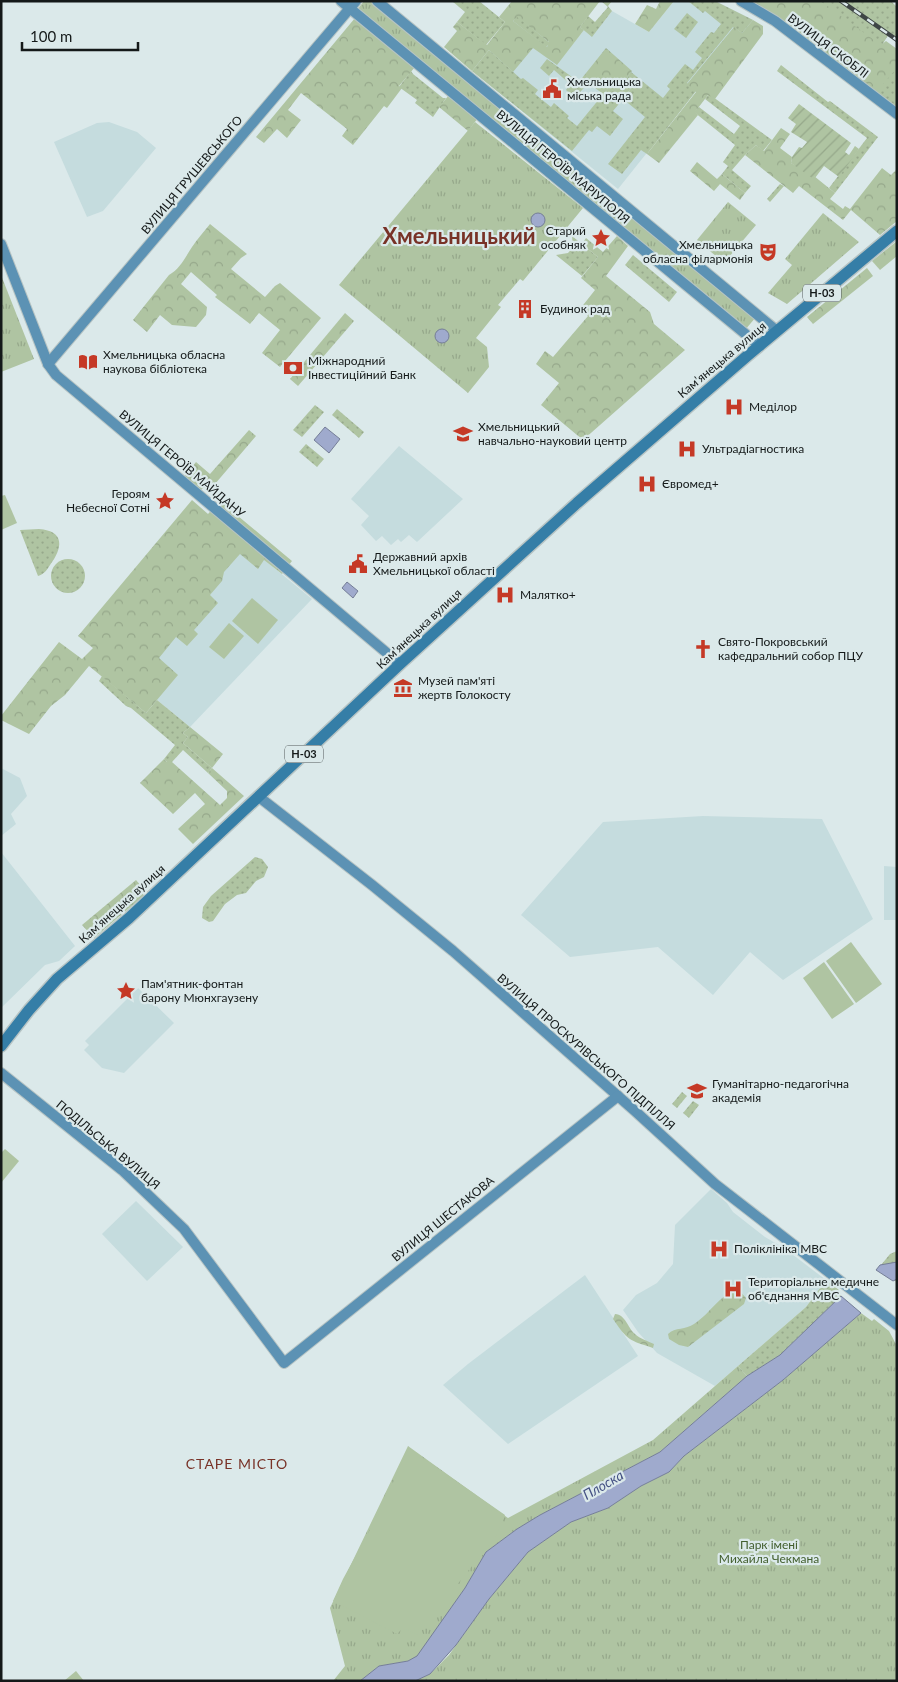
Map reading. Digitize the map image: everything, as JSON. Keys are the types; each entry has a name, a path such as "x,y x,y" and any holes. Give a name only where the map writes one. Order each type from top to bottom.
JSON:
{"main road":[{"name":"Камʼянецька вулиця","path":"1,1046 29,1010 57,979 129,918 400,664 590,491 897,231"}],"street":[{"name":"ВУЛИЦЯ ГЕРОЇВ МАРІУПОЛЯ","path":"341,1 353,5 760,346"},
{"name":"ВУЛИЦЯ ГЕРОЇВ МАРІУПОЛЯ","path":"377,1 777,331"},
{"name":"ВУЛИЦЯ СКОБЛІ","path":"741,1 776,21 897,114"},
{"name":"ВУЛИЦЯ ГРУШЕВСЬКОГО","path":"48,364 353,5"},
{"name":"ВУЛИЦЯ ГЕРОЇВ МАЙДАНУ","path":"1,244 48,364 56,374 400,664"},
{"name":"ВУЛИЦЯ ПРОСКУРІВСЬКОГО ПІДПІЛЛЯ","path":"259,796 446,946 618,1096 715,1184 897,1325"},
{"name":"ПОДІЛЬСЬКА ВУЛИЦЯ","path":"1,1073 122,1170 184,1230 284,1363"},
{"name":"ВУЛИЦЯ ШЕСТАКОВА","path":"284,1363 618,1096"}],"shaded area":[{"path":"674,1 715,1 753,20 618,189 472,71 517,16 565,54 584,30 592,36 612,11 649,32"},
{"path":"109,122 137,132 156,148 103,211 87,217 54,142 97,123"},
{"path":"399,446 463,499 417,542 409,535 401,542 398,539 391,545 382,536 376,541 361,525 369,516 351,499"},
{"path":"244,543 312,599 190,727 130,678"},
{"path":"1,768 20,778 27,796 11,814 16,824 1,836"},
{"path":"703,816 822,819 873,919 783,980 750,952 713,995 658,947 570,957 521,915 603,822"},
{"path":"1,852 75,946 59,961 45,965 1,1008"},
{"path":"884,866 897,867 897,920 884,920"},
{"path":"138,988 174,1023 124,1073 102,1068 84,1050 89,1045 85,1041"},
{"name":"Територіальне медичне об'єднання МВС","path":"711,1189 727,1203 733,1212 826,1280 806,1307 715,1386 657,1353 638,1332 623,1310 636,1295 657,1283 673,1264 675,1225"},
{"path":"136,1201 183,1247 147,1281 102,1234"},
{"path":"585,1275 638,1356 508,1444 443,1385"}],"green space":[{"path":"364,1 373,1 756,317 745,330 357,10"},
{"path":"452,1 479,1 505,22 486,45 457,22 465,12"},
{"path":"512,1 600,1 580,27 584,30 557,65 533,48 513,72 489,50 472,71 444,47 457,31 453,27 457,22 487,45 505,22 499,17","holes":["517,17 549,42 547,47 513,21"]},
{"path":"601,1 612,1 608,6 612,11 592,37 580,27 588,16 595,22 608,7"},
{"path":"660,1 674,1 649,32 635,24 647,5 656,9"},
{"path":"688,1 715,1 753,20 742,33 733,27 687,83 696,91 647,154 641,150 622,174 608,164 645,117 623,99 635,83 627,77 631,72 663,98 670,89 667,86 685,64 693,70 702,58 695,52 711,32 714,33 721,24 705,11 703,13"},
{"path":"752,1 891,1 897,7 897,40 889,34 882,45 897,56 897,109 777,18"},
{"path":"752,1 820,1 881,45 886,41 897,49 897,68 876,92"},
{"path":"687,13 698,22 686,38 674,29"},
{"path":"517,16 550,43 546,47 513,21"},
{"path":"355,18 415,67 399,86 402,88 387,108 384,106 353,145 342,136 347,129 301,93 288,110 301,120 287,138 277,129 264,143 256,137"},
{"path":"753,20 763,26 763,34 715,99 708,95 695,112 698,115 659,163 647,154 696,92 687,84 734,27 742,33"},
{"path":"606,48 632,71 627,77 635,83 623,99 609,88 603,94 582,78"},
{"path":"489,50 521,79 523,78 538,90 535,94 551,107 554,103 577,126 609,87 623,99 613,111 623,119 610,136 597,126 592,132 589,130 572,151 472,71"},
{"path":"547,59 579,82 582,78 589,82 575,98 566,90 570,84 554,70 549,76 540,68"},
{"path":"781,65 828,102 830,101 878,137 835,193 829,188 867,138 777,71"},
{"path":"411,71 443,98 446,98 433,117 415,103 417,100 399,87"},
{"path":"709,94 772,140 763,151 756,145 732,170 751,186 745,193 722,174 728,166 723,162 735,145 694,112 699,107 734,134 740,126 705,99"},
{"path":"449,95 478,118 468,131 439,107"},
{"path":"799,104 851,143 845,152 849,155 855,146 859,149 839,177 824,166 815,178 814,176 812,178 791,163 792,157 799,147 802,148 807,142 791,132 796,124 788,118"},
{"path":"475,122 583,208 523,281 520,279 498,305 501,307 476,338 487,347 489,367 468,393 339,285"},
{"path":"781,128 790,134 780,148 792,157 791,163 814,176 835,193 830,199 843,209 845,206 850,209 882,168 891,175 897,169 897,221 880,235 851,210 843,220 799,186 793,193 745,155 756,145 764,151"},
{"path":"697,162 717,179 722,174 745,193 740,200 720,184 714,191 690,171"},
{"path":"780,184 784,186 770,202 767,199"},
{"path":"728,202 756,225 724,263 697,240"},
{"path":"823,213 859,242 787,304 768,293 792,265 785,259"},
{"path":"210,224 247,254 231,269 265,297 280,283 321,318 280,367 262,353 280,330 259,313 250,324 215,297 217,295 191,272 181,284 207,307 206,315 196,327 172,325 160,315 147,332 133,320 169,275 180,266"},
{"path":"572,236 598,257 582,276 556,255 568,253 573,247"},
{"path":"617,236 628,246 606,276 650,312 654,324 685,350 583,440 541,405 559,383 536,364 545,351 553,357 588,316 580,309 595,290 581,278 598,257 582,244 586,238 603,252"},
{"path":"897,241 897,256 880,270 872,261"},
{"path":"633,255 677,292 669,302 625,265"},
{"path":"867,268 873,276 813,324 807,317"},
{"path":"1,275 34,359 1,372"},
{"path":"345,313 354,321 298,386 290,379"},
{"path":"315,405 324,412 302,437 293,430"},
{"path":"337,409 364,432 359,438 332,415"},
{"path":"249,430 256,436 209,491 204,487 200,491 184,477 196,462 210,474"},
{"path":"306,444 324,459 317,467 299,452"},
{"path":"5,495 17,523 1,530 1,496"},
{"path":"192,500 208,514 220,501 292,561 282,574 264,560 258,569 240,554 224,572 222,581 210,595 218,603 194,630 198,634 187,646 176,637 159,658 178,675 146,713 89,666 65,695 51,706 29,734 1,720 1,716 59,642 82,659 93,648 78,636"},
{"path":"39,529 54,533 59,541 59,547 48,569 38,576 20,530"},
{"path":"68,559 80,564 85,576 80,588 68,593 56,588 51,576 56,564"},
{"path":"252,598 278,620 258,644 232,621"},
{"path":"229,623 244,636 224,659 209,647"},
{"path":"102,676 146,713 157,700 190,727 183,733 188,737 183,743 212,768 208,773 183,750 172,762 167,762 164,759 175,745 131,708 126,706 99,681"},
{"path":"190,727 223,754 212,768 183,743 188,737 183,733"},
{"path":"164,759 167,762 172,762 220,805 227,798 227,791 208,773 212,768 244,796 193,844 178,829 205,804 195,793 173,814 140,783"},
{"path":"255,857 262,859 268,867 264,877 256,881 246,893 237,895 225,904 213,921 209,922 202,918 203,907 211,896"},
{"path":"136,880 147,893 94,938 82,925"},
{"path":"851,942 882,984 856,1003 826,961"},
{"path":"824,962 854,1004 832,1019 803,978"},
{"path":"682,1092 687,1096 677,1108 672,1104"},
{"path":"693,1101 699,1105 689,1118 683,1113"},
{"path":"5,1149 19,1161 1,1183 1,1153"},
{"path":"897,1251 897,1282 877,1270 890,1254"},
{"path":"826,1280 839,1290 837,1292 841,1296 780,1355 747,1376 738,1366 806,1307"},
{"path":"738,1289 746,1298 744,1304 688,1347 679,1345 669,1339 668,1334 694,1324 725,1296"},
{"name":"Парк імені Михайла Чекмана","path":"861,1313 872,1321 874,1319 889,1331 897,1346 897,1681 415,1681 430,1674 449,1655 489,1599 528,1552 571,1522 608,1508 641,1486 669,1472 684,1456 783,1380"},
{"path":"615,1314 624,1319 637,1336 654,1344 653,1348 626,1336 613,1319"},
{"path":"738,1366 747,1376 660,1452 540,1515 486,1552 465,1588 417,1657 408,1661 379,1666 360,1681 333,1681 345,1666 330,1608 408,1446 508,1518 653,1440"},
{"path":"409,1448 505,1515 496,1536 417,1635 403,1628 397,1634 333,1601 378,1515"},
{"path":"76,1671 84,1681 64,1681"}],"water":[{"path":"535,213 541,213 545,220 541,227 535,227 531,223 531,217"},
{"path":"439,329 445,329 449,336 445,343 439,343 435,339 435,333"},
{"path":"325,427 340,439 329,453 314,440"},
{"path":"347,582 358,591 353,598 342,588"},
{"path":"897,1262 897,1279 893,1281 876,1270 880,1265"},
{"name":"Плоска","path":"841,1296 861,1313 783,1380 684,1456 669,1472 641,1486 608,1508 571,1522 528,1552 489,1599 456,1645 430,1674 415,1681 360,1681 379,1666 408,1661 417,1656 465,1588 486,1552 540,1515 660,1452 747,1376 780,1355"}],"railway":[{"path":"841,1 897,40"}],"place":[{"name":"Хмельницька міська рада","path":"552,89"},
{"name":"Старий особняк","path":"601,238"},
{"name":"Хмельницька обласна філармонія","path":"768,252"},
{"name":"Будинок рад","path":"525,309"},
{"name":"Хмельницька обласна наукова бібліотека","path":"88,362"},
{"name":"Міжнародний Інвестиційний Банк","path":"293,368"},
{"name":"Меділор","path":"734,407"},
{"name":"Хмельницький навчально-науковий центр","path":"463,434"},
{"name":"Ультрадіагностика","path":"687,449"},
{"name":"Євромед+","path":"647,484"},
{"name":"Героям Небесної Сотні","path":"165,501"},
{"name":"Державний архів Хмельницької області","path":"358,564"},
{"name":"Малятко+","path":"505,595"},
{"name":"Свято-Покровський кафедральний собор ПЦУ","path":"703,649"},
{"name":"Музей пам'яті жертв Голокосту","path":"403,688"},
{"name":"Пам'ятник-фонтан барону Мюнхгаузену","path":"126,991"},
{"name":"Гуманітарно-педагогічна академія","path":"697,1091"},
{"name":"Поліклініка МВС","path":"719,1249"},
{"name":"Територіальне медичне об'єднання МВС","path":"733,1289"}],"district":[{"name":"Хмельницький","path":"459,236"},
{"name":"СТАРЕ МІСТО","path":"237,1464"}]}
